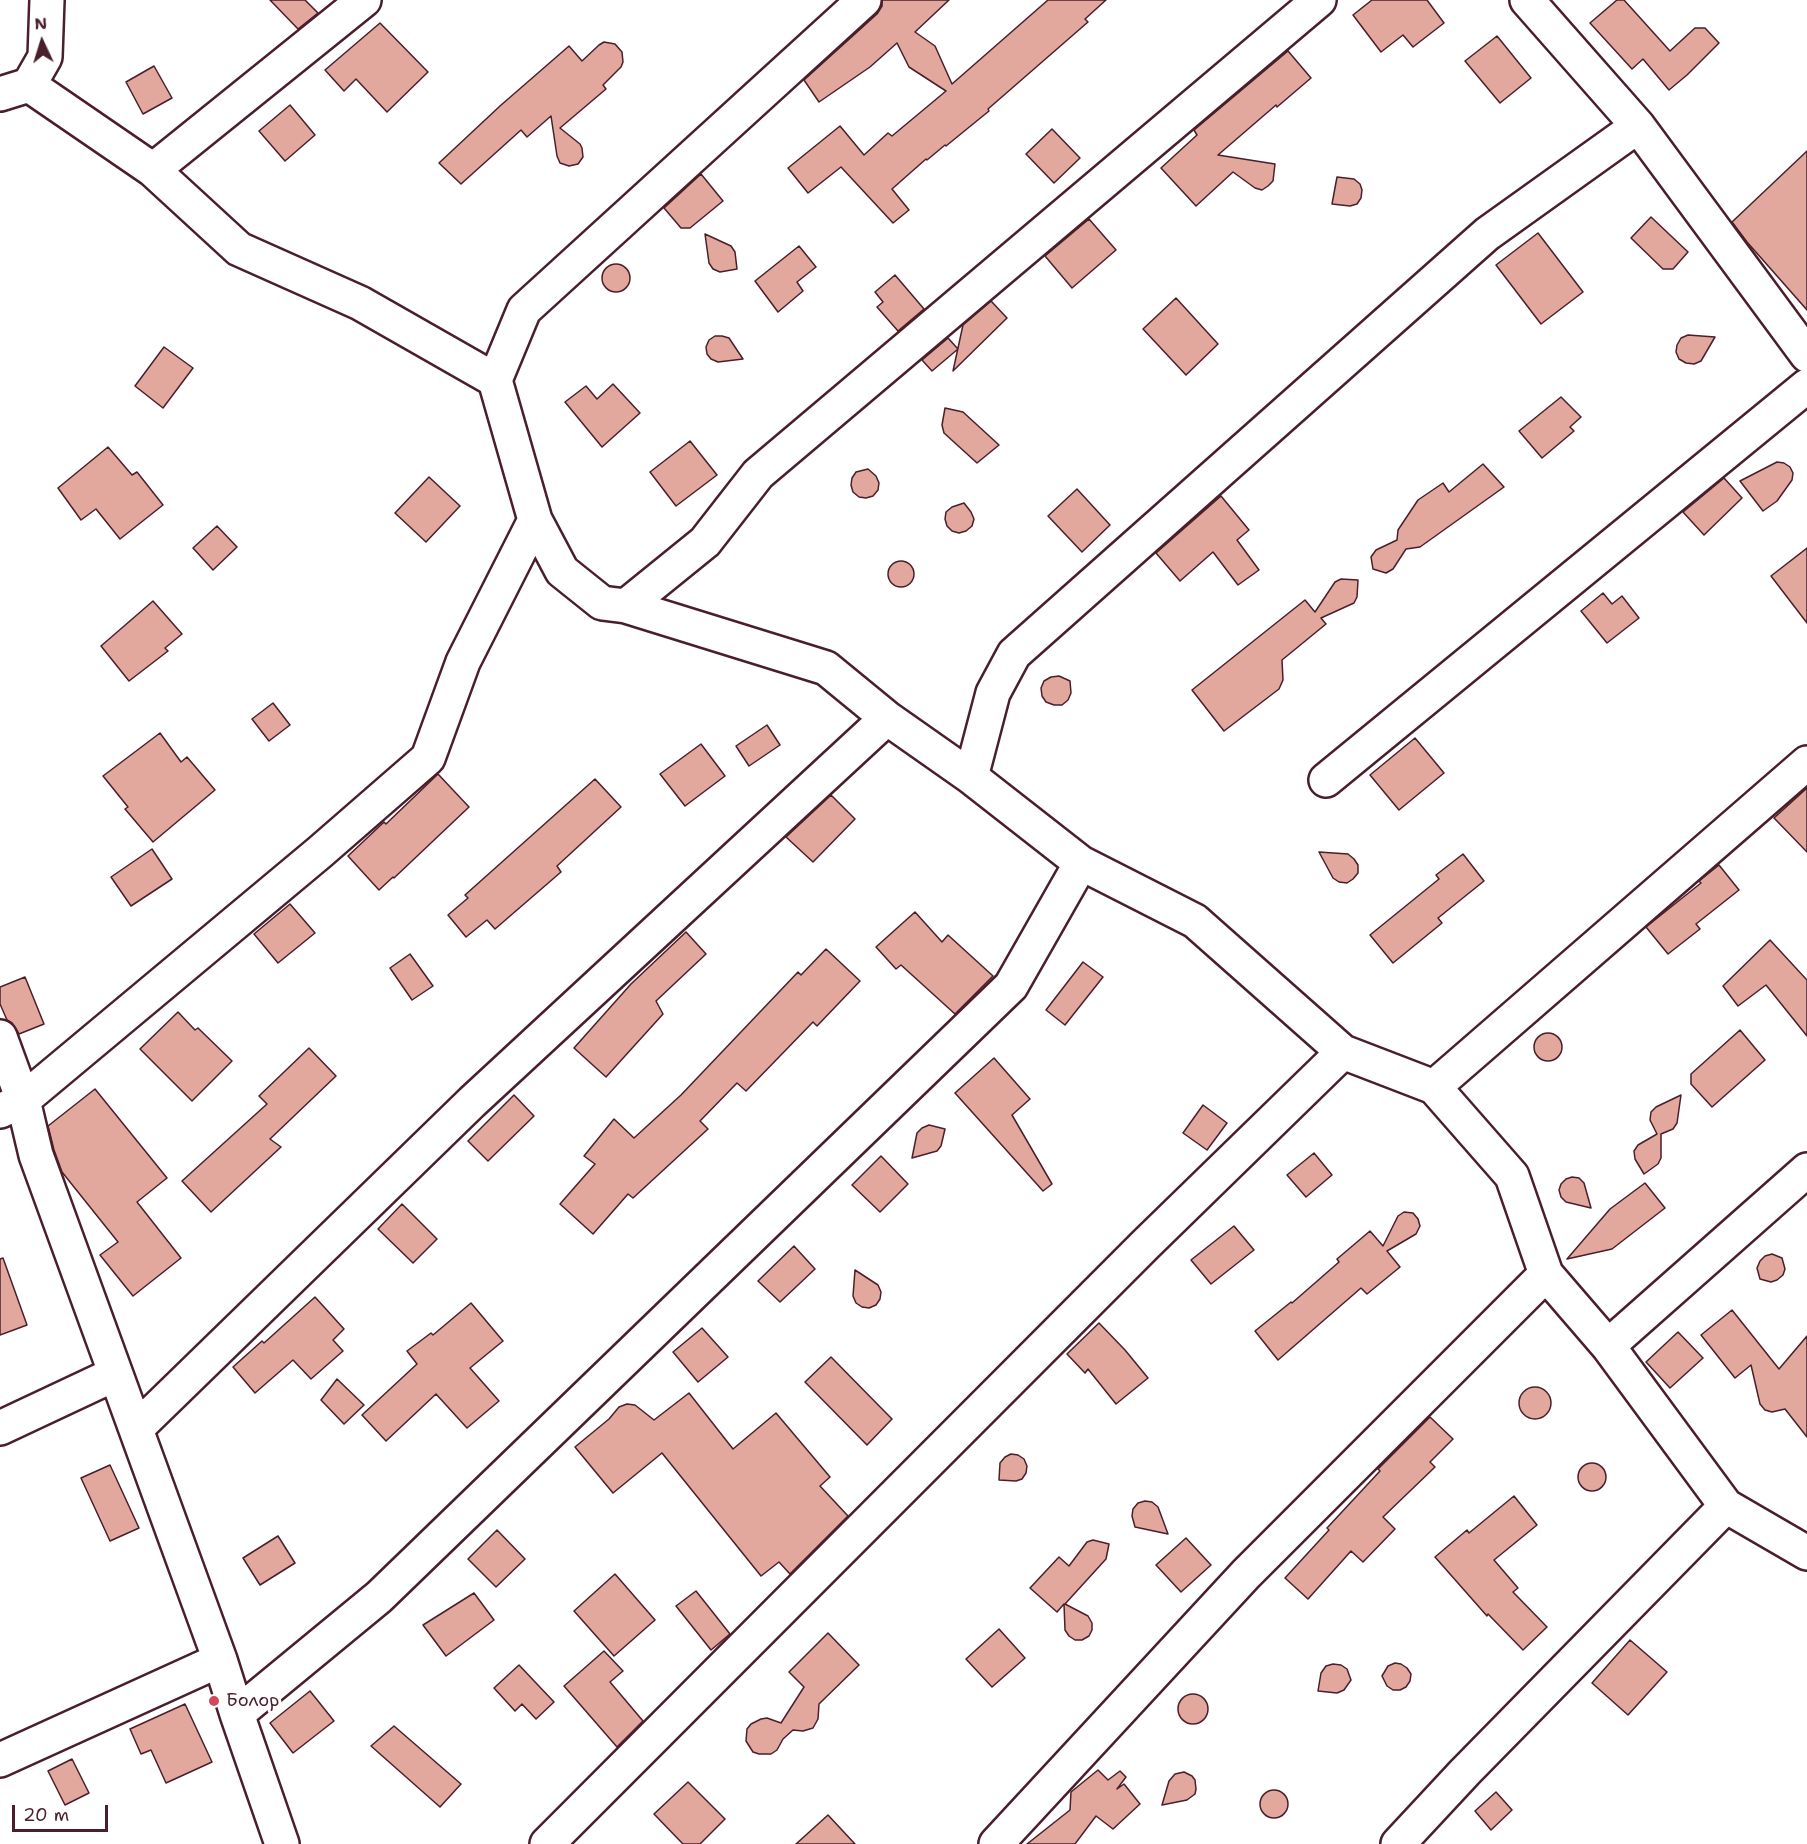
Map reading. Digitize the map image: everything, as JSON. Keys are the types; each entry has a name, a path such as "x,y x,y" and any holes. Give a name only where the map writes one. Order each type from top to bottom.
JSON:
{"street":[{"path":"46,0 45,57 15,89 153,170 238,249 360,303 495,380"},
{"path":"153,170 364,0"},
{"path":"864,0 524,310 495,380 535,520 562,571 602,603 626,606 826,668 887,718 971,777 1081,863 1195,921 1343,1052 1434,1087 1512,1176 1546,1274 1608,1346 1726,1506 1807,1553"},
{"path":"626,606 705,542 758,474 1319,0"},
{"path":"1527,0 1638,126 1807,355"},
{"path":"971,777 993,693 1014,654 1487,234 1638,126"},
{"path":"1326,780 1807,386"},
{"path":"12,1105 320,852 428,758 463,662 535,520"},
{"path":"137,1428 472,1102 887,718"},
{"path":"1434,1087 1807,763"},
{"path":"237,1714 379,1597 1011,986 1081,863"},
{"path":"0,1037 12,1105 36,1155 115,1374 137,1428 220,1660 282,1844"},
{"path":"547,1844 1138,1253 1343,1052"},
{"path":"1608,1346 1807,1170"},
{"path":"996,1844 1246,1574 1546,1274"},
{"path":"0,1428 115,1374"},
{"path":"1398,1844 1465,1772 1726,1506"},
{"path":"0,1760 220,1660"}],"building":[{"path":"270,0 305,0 318,13 298,29"},
{"path":"882,0 949,0 915,32 935,46 952,84 1048,0 1106,0 1085,19 1088,22 988,109 989,111 926,159 892,189 909,210 893,223 841,167 808,193 788,168 840,126 864,155 888,133 892,136 946,91 909,67 897,43 870,67 819,102 804,80 877,14 882,6"},
{"path":"1372,0 1427,0 1444,23 1413,47 1403,35 1381,52 1353,15"},
{"path":"1617,0 1624,0 1670,51 1695,28 1705,28 1719,43 1669,90 1643,59 1632,69 1590,23"},
{"path":"380,23 428,72 387,112 356,79 344,91 325,70"},
{"path":"1497,36 1531,78 1500,103 1465,61"},
{"path":"604,42 615,44 622,52 621,67 603,85 606,89 560,128 582,148 583,157 578,164 569,166 560,163 551,116 527,137 521,130 461,184 439,163 569,46 582,61"},
{"path":"1288,51 1311,78 1218,155 1275,164 1273,181 1262,190 1255,188 1233,172 1196,206 1161,168 1197,135 1194,130"},
{"path":"154,66 172,98 143,114 126,82"},
{"path":"290,105 315,135 285,161 259,131"},
{"path":"1052,129 1080,158 1054,183 1026,154"},
{"path":"1807,151 1807,310 1732,222"},
{"path":"701,174 723,201 690,228 681,228 664,208"},
{"path":"1337,177 1354,179 1360,184 1361,198 1357,204 1350,206 1332,204"},
{"path":"1651,217 1688,252 1673,269 1663,269 1631,238"},
{"path":"1089,219 1116,250 1072,288 1045,256"},
{"path":"1538,233 1583,292 1541,324 1496,265"},
{"path":"705,234 731,246 735,252 737,269 720,272 713,269 709,263"},
{"path":"799,246 816,267 797,282 803,291 778,312 755,281"},
{"path":"616,264 626,268 630,278 626,288 616,292 606,288 602,278 606,268"},
{"path":"895,275 924,309 898,331 877,307 883,302 875,292"},
{"path":"1176,298 1218,344 1186,375 1143,329"},
{"path":"991,301 1007,318 953,371 963,325"},
{"path":"1688,335 1715,337 1701,361 1694,364 1679,359 1676,352 1681,338"},
{"path":"715,336 729,338 743,359 718,362 711,359 706,347 709,340"},
{"path":"948,338 958,349 932,371 922,360"},
{"path":"164,347 193,368 163,408 135,386"},
{"path":"613,384 640,413 602,447 565,402 586,386 597,399"},
{"path":"1561,397 1581,417 1570,427 1574,431 1542,458 1519,431"},
{"path":"945,408 963,412 999,445 977,463 944,433 942,425"},
{"path":"690,441 717,475 676,506 650,472"},
{"path":"108,447 132,475 137,472 163,505 120,539 96,509 81,520 58,488"},
{"path":"1777,462 1790,467 1793,473 1792,480 1777,501 1763,511 1740,481"},
{"path":"1483,464 1504,487 1420,547 1406,549 1393,569 1386,573 1373,569 1371,557 1376,550 1397,540 1398,530 1418,500 1443,483 1449,492"},
{"path":"868,469 876,476 879,483 878,490 873,496 859,497 853,492 852,478 856,472"},
{"path":"429,477 460,506 426,542 395,513"},
{"path":"1724,478 1742,498 1704,535 1683,512"},
{"path":"1077,489 1110,525 1082,552 1048,516"},
{"path":"1221,496 1249,530 1237,540 1259,570 1238,585 1213,552 1180,581 1156,553"},
{"path":"964,503 974,519 972,526 959,533 952,531 947,526 946,512"},
{"path":"217,526 237,547 213,570 193,548"},
{"path":"1807,548 1807,623 1771,576"},
{"path":"901,561 910,565 914,574 910,583 901,587 892,583 888,574 892,565"},
{"path":"1341,579 1358,580 1357,597 1354,603 1321,618 1326,624 1282,660 1283,680 1279,689 1224,731 1192,690 1305,600 1315,612 1335,582"},
{"path":"1603,593 1612,604 1622,596 1639,618 1607,643 1581,611"},
{"path":"153,601 182,634 165,648 168,651 129,681 101,646"},
{"path":"1059,676 1070,681 1071,693 1062,705 1054,705 1046,702 1041,688 1044,681"},
{"path":"273,703 290,725 269,741 252,719"},
{"path":"767,725 780,745 749,766 736,746"},
{"path":"160,733 181,762 187,757 215,790 153,842 125,809 128,807 103,776"},
{"path":"1415,738 1444,773 1399,810 1370,775"},
{"path":"701,744 725,776 685,806 660,774"},
{"path":"438,774 469,807 379,890 348,856 384,822 386,824"},
{"path":"595,779 621,807 557,866 561,872 495,929 487,920 466,937 448,915 468,898 465,895"},
{"path":"1807,788 1807,852 1774,818"},
{"path":"831,795 855,819 813,862 786,837"},
{"path":"152,849 172,879 131,906 111,877"},
{"path":"1319,852 1348,854 1358,865 1358,873 1347,883 1339,882 1333,878"},
{"path":"1463,854 1484,881 1438,918 1442,923 1393,963 1370,935 1439,879 1436,875"},
{"path":"1719,865 1739,890 1696,924 1700,929 1668,954 1646,927 1701,883 1699,881"},
{"path":"290,904 315,933 278,963 254,934"},
{"path":"915,912 942,942 948,935 993,976 955,1014 901,965 896,969 876,947"},
{"path":"686,932 706,954 656,1001 663,1014 606,1077 574,1048 631,984"},
{"path":"1770,940 1807,980 1807,1036 1766,985 1738,1006 1723,986"},
{"path":"826,949 860,981 817,1026 813,1022 746,1091 737,1083 700,1121 708,1129 633,1198 628,1194 593,1234 560,1204 595,1164 584,1156 614,1119 634,1138 681,1095 798,972 801,975"},
{"path":"410,954 433,986 412,1000 390,968"},
{"path":"1083,962 1103,977 1065,1025 1046,1010"},
{"path":"25,977 44,1024 19,1034 12,1023 7,1020 0,1004 0,987"},
{"path":"178,1012 195,1030 198,1028 232,1061 192,1101 140,1049"},
{"path":"1740,1030 1765,1060 1712,1107 1691,1084 1691,1074"},
{"path":"1548,1033 1558,1037 1562,1047 1558,1057 1548,1061 1538,1057 1534,1047 1538,1037"},
{"path":"309,1048 336,1076 270,1139 281,1147 211,1212 182,1181 267,1104 259,1096"},
{"path":"994,1058 1030,1099 1012,1115 1052,1184 1043,1191 955,1093"},
{"path":"95,1089 167,1178 137,1202 181,1258 133,1296 100,1255 118,1242 62,1172 48,1126"},
{"path":"514,1095 534,1116 488,1161 468,1141"},
{"path":"1681,1095 1677,1123 1673,1129 1661,1134 1661,1158 1658,1164 1644,1174 1635,1159 1634,1151 1638,1145 1657,1134 1650,1120 1651,1112 1656,1107"},
{"path":"1203,1105 1227,1123 1207,1150 1183,1133"},
{"path":"929,1125 945,1129 941,1146 937,1151 912,1158 917,1133"},
{"path":"1314,1153 1332,1175 1306,1197 1287,1175"},
{"path":"881,1156 908,1184 880,1212 852,1185"},
{"path":"1572,1177 1579,1178 1584,1183 1591,1208 1566,1202 1561,1197 1559,1190 1561,1184"},
{"path":"1645,1183 1665,1208 1612,1249 1567,1259 1610,1209"},
{"path":"402,1204 437,1239 413,1263 378,1229"},
{"path":"1404,1212 1413,1213 1420,1226 1416,1234 1387,1251 1400,1267 1367,1294 1361,1288 1278,1360 1255,1331 1292,1303 1339,1262 1337,1259 1370,1231 1383,1246 1398,1216"},
{"path":"1234,1226 1254,1250 1211,1284 1191,1260"},
{"path":"794,1246 815,1269 780,1302 758,1281"},
{"path":"1772,1254 1782,1258 1785,1269 1783,1275 1771,1282 1760,1279 1757,1268 1765,1256"},
{"path":"3,1258 27,1325 0,1335 0,1259"},
{"path":"855,1270 878,1285 881,1292 876,1305 869,1308 856,1303 853,1296"},
{"path":"315,1297 344,1329 333,1340 343,1351 311,1379 293,1360 255,1393 233,1367 262,1341 264,1343"},
{"path":"471,1303 503,1341 470,1368 499,1401 467,1428 436,1394 386,1441 362,1415 417,1364 407,1351 431,1333 433,1335"},
{"path":"1732,1310 1779,1369 1807,1336 1807,1437 1785,1409 1772,1412 1765,1410 1760,1404 1751,1365 1735,1378 1701,1335"},
{"path":"1099,1323 1148,1378 1116,1404 1088,1369 1085,1373 1067,1354"},
{"path":"702,1328 728,1357 698,1382 673,1352"},
{"path":"1678,1332 1703,1358 1670,1388 1646,1362"},
{"path":"831,1357 892,1419 867,1445 805,1382"},
{"path":"337,1379 364,1405 344,1424 321,1400"},
{"path":"1535,1387 1546,1392 1551,1403 1546,1414 1535,1419 1524,1414 1519,1403 1524,1392"},
{"path":"689,1393 733,1449 776,1413 830,1477 820,1486 848,1516 790,1574 779,1562 761,1576 662,1453 613,1493 575,1447 609,1419 619,1407 627,1404 635,1405 654,1420"},
{"path":"1430,1417 1453,1439 1430,1462 1435,1467 1383,1517 1395,1529 1363,1562 1351,1551 1308,1599 1285,1578 1380,1471 1378,1469"},
{"path":"1011,1454 1024,1459 1027,1466 1026,1473 1022,1479 1016,1481 999,1480 1000,1463"},
{"path":"1592,1463 1602,1467 1606,1477 1602,1487 1592,1491 1582,1487 1578,1477 1582,1467"},
{"path":"110,1465 139,1528 110,1541 81,1478"},
{"path":"1514,1496 1537,1525 1494,1560 1518,1588 1513,1592 1547,1627 1523,1650 1488,1614 1487,1616 1435,1557 1467,1530 1469,1533"},
{"path":"1152,1502 1158,1507 1168,1534 1135,1527 1133,1509 1138,1503"},
{"path":"497,1530 525,1559 496,1587 468,1559"},
{"path":"278,1536 295,1563 260,1585 243,1558"},
{"path":"1186,1538 1211,1565 1181,1592 1156,1565"},
{"path":"1093,1540 1109,1544 1106,1559 1065,1604 1088,1616 1092,1623 1089,1636 1082,1640 1075,1640 1065,1630 1064,1604 1057,1612 1030,1588 1059,1557 1069,1566 1087,1542"},
{"path":"615,1574 655,1620 614,1656 574,1611"},
{"path":"696,1591 730,1634 711,1650 676,1606"},
{"path":"474,1593 494,1620 446,1656 423,1625"},
{"path":"999,1629 1025,1658 992,1687 966,1659"},
{"path":"828,1633 859,1665 819,1704 818,1719 813,1728 803,1731 793,1730 771,1754 753,1752 746,1741 747,1729 761,1719 767,1718 781,1723 804,1687 789,1672"},
{"path":"1630,1640 1667,1672 1628,1715 1592,1683"},
{"path":"604,1651 623,1671 610,1682 643,1721 617,1747 564,1686"},
{"path":"1395,1663 1407,1668 1411,1674 1406,1687 1400,1690 1393,1690 1387,1686 1382,1676 1388,1666"},
{"path":"1333,1664 1347,1669 1351,1680 1344,1690 1337,1693 1318,1691 1321,1673 1326,1666"},
{"path":"519,1665 554,1702 536,1719 522,1704 515,1711 494,1688"},
{"path":"310,1691 334,1721 293,1753 270,1723"},
{"path":"1193,1694 1204,1698 1208,1709 1204,1720 1193,1724 1182,1720 1178,1709 1182,1698"},
{"path":"185,1704 212,1762 166,1783 151,1750 141,1754 130,1729"},
{"path":"394,1726 461,1784 440,1807 371,1746"},
{"path":"72,1759 89,1793 65,1805 48,1771"},
{"path":"1098,1770 1108,1780 1120,1771 1126,1777 1117,1789 1124,1784 1140,1804 1113,1829 1096,1816 1075,1844 1027,1844 1070,1810 1071,1792"},
{"path":"1184,1772 1195,1780 1195,1794 1187,1800 1162,1805 1169,1781 1175,1774"},
{"path":"688,1782 725,1819 700,1844 683,1844 654,1814"},
{"path":"1274,1790 1284,1794 1288,1804 1284,1814 1274,1818 1264,1814 1260,1804 1264,1794"},
{"path":"1496,1792 1512,1810 1491,1830 1475,1811"},
{"path":"828,1815 855,1844 796,1844"}],"place":[{"name":"Болор","path":"214,1701"}]}
